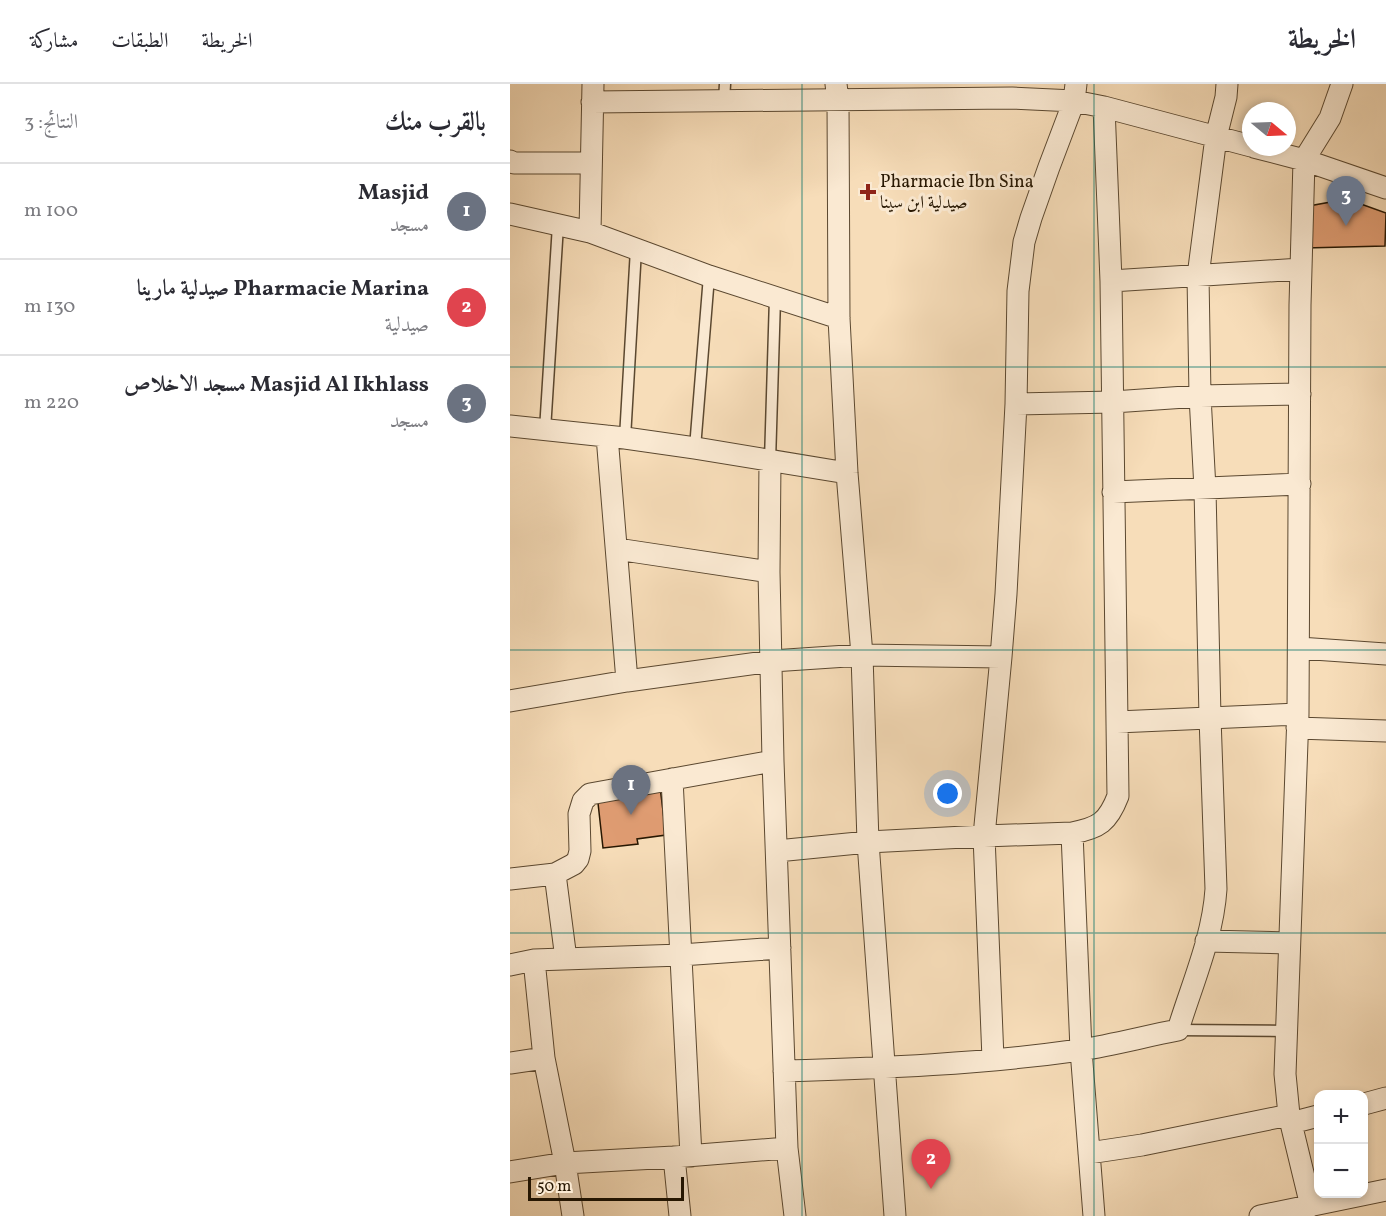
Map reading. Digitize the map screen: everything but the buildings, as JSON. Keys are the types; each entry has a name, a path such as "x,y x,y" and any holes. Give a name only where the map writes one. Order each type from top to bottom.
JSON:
{"street":[{"path":"784,1071 885,1068 1081,1050 1178,1030 1215,909 1198,276 1216,137 1227,84"},
{"path":"1311,1206 1290,1119 1285,1074 1298,721 1300,269 1304,160 1330,118 1342,84"},
{"path":"837,92 839,318 847,473 862,655 868,842 895,1216"},
{"path":"590,232 593,93 1075,92 1104,107 1242,144"},
{"path":"993,1059 984,836 1001,657 1016,404 1018,291 1024,242 1075,92"},
{"path":"777,851 868,842 1072,833 1086,831 1098,825 1112,812 1118,796 1111,281 1104,107"},
{"path":"1288,156 1386,188"},
{"path":"510,161 514,163 591,164"},
{"path":"510,214 590,232 709,276 839,318"},
{"path":"1111,281 1300,269"},
{"path":"1016,404 1300,394"},
{"path":"510,426 695,448 847,473"},
{"path":"616,437 617,549 627,681"},
{"path":"771,461 769,572 773,761 787,1148 795,1216"},
{"path":"1113,492 1300,484"},
{"path":"617,549 769,572"},
{"path":"1299,648 1386,654"},
{"path":"510,701 627,681 772,661 862,655 1001,657"},
{"path":"1117,722 1210,717 1298,721 1386,731"},
{"path":"510,879 555,874 574,864 580,851 579,814 583,801 590,794 773,761"},
{"path":"672,779 681,955 683,1156 680,1216"},
{"path":"1072,833 1081,1050 1094,1216"},
{"path":"555,874 566,958"},
{"path":"1206,941 1289,943"},
{"path":"510,965 534,960 681,955 780,948"},
{"path":"534,960 544,1058 565,1162 573,1216"},
{"path":"510,1063 544,1058"},
{"path":"1368,1103 1386,1098"},
{"path":"1089,1153 1314,1116"},
{"path":"510,1172 565,1162 787,1148"},
{"path":"1260,1216 1386,1190"}],"lane":[{"path":"545,430 558,225"},
{"path":"616,437 636,249"},
{"path":"695,448 709,276"},
{"path":"771,461 776,298"},
{"path":"1178,1030 1286,1031"}],"place":[{"name":"Pharmacie Ibn Sina صيدلية ابن سينا","path":"868,192"},
{"name":"Masjid Al Ikhlass مسجد الاخلاص","path":"1346,226"},
{"name":"Masjid","path":"631,815"},
{"name":"Pharmacie Marina صيدلية مارينا","path":"931,1189"}]}
